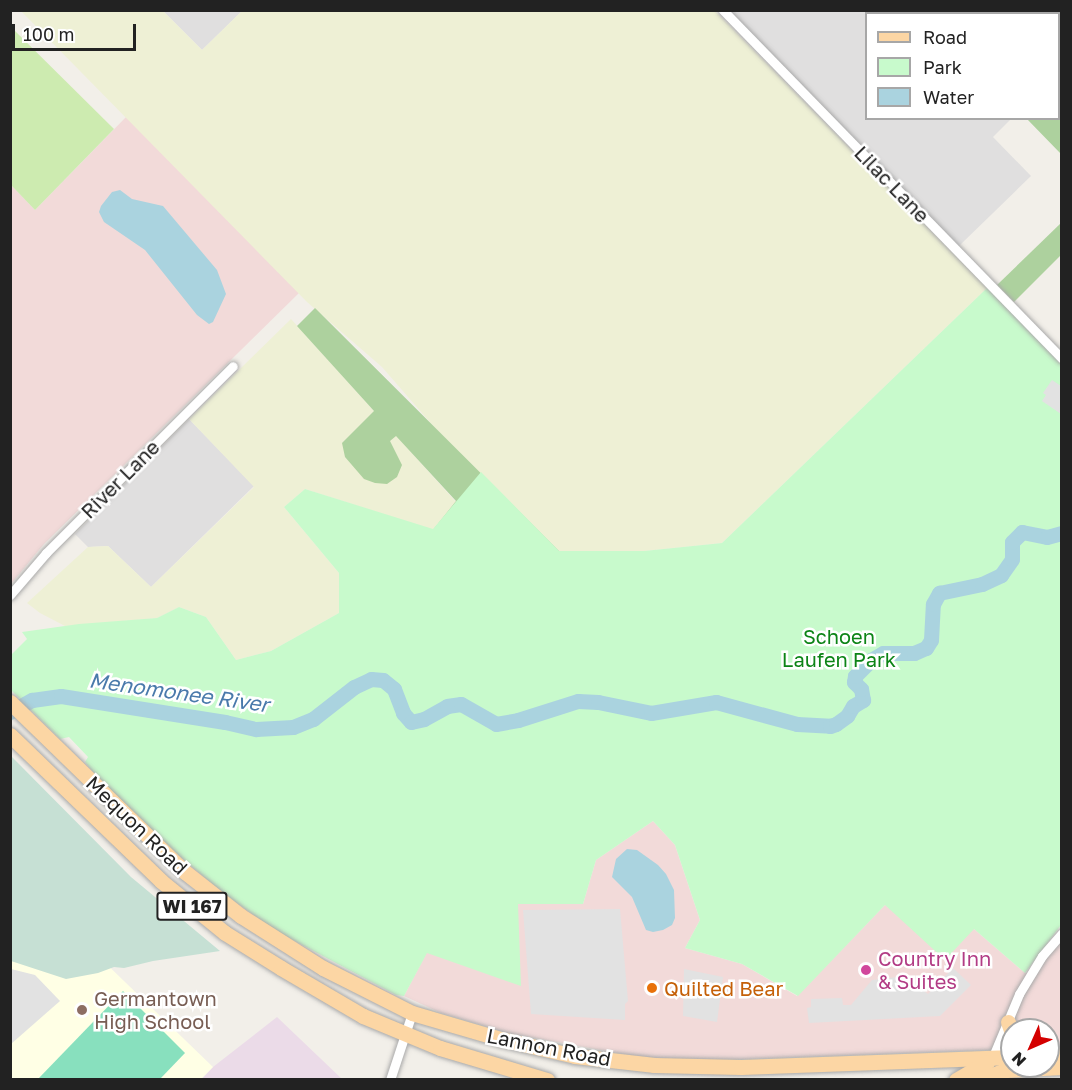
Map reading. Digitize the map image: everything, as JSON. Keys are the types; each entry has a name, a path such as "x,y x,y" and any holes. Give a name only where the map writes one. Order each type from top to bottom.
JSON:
{"main road":[{"name":"Mequon Road","path":"10,702 185,872 241,916 322,968 412,1013"},
{"name":"Mequon Road","path":"10,735 161,881 225,933 281,969 363,1016 406,1034"},
{"name":"Lannon Road","path":"412,1013 501,1039 575,1056 654,1065 741,1067 1000,1057"},
{"name":"Lannon Road","path":"406,1034 440,1048 548,1080"},
{"path":"956,1080 993,1058"},
{"path":"978,1079 1006,1070 1062,1067"}],"street":[{"name":"Lilac Lane","path":"723,10 1062,358"},
{"name":"River Lane","path":"10,595 46,553 233,366"},
{"path":"1013,1018 1019,994 1041,956 1062,933"},
{"path":"390,1080 412,1013"},
{"path":"978,1079 1000,1046"}],"shaded area":[{"path":"21,11 163,11 202,50 242,11 715,11 987,288 722,543 644,551 559,551 435,428 382,367 307,302"},
{"path":"163,11 242,11 202,50"},
{"path":"729,11 1061,11 1062,70 1060,72 1060,12 865,12 865,120 1010,120 993,137 1031,176 959,246"},
{"path":"127,116 299,293 44,544 11,584 11,185 35,210"},
{"path":"291,319 456,502 433,530 305,489 284,507 339,573 339,613 271,651 236,660 206,617 179,607 157,618 65,626 40,613 27,603 88,547 108,546 151,587 254,487 189,419"},
{"path":"1052,380 1061,386 1061,414 1042,401 1046,395 1043,393"},
{"path":"189,419 254,486 151,587 108,546 88,547 75,534"},
{"path":"11,756 131,877 220,951 153,961 124,968 114,967 98,973 66,979 11,961"},
{"path":"653,821 675,845 700,920 685,948 742,964 797,996 885,905 974,929 1025,973 1036,976 1047,958 1061,942 1061,1045 1060,1018 1000,1018 1000,1049 721,1060 688,1066 508,1033 441,1013 404,996 427,952 518,904 583,904 596,860"},
{"path":"620,909 628,1001 625,1004 625,1020 531,1014 523,910"},
{"name":"Germantown High School","path":"10,941 95,953 213,1067 201,1079 11,1079"},
{"path":"953,968 971,985 940,1016 809,1023 807,1008 811,1007 811,999 842,998 843,1005 851,1005 872,980 906,976 928,994"},
{"path":"11,969 35,975 60,1001 11,1044"},
{"path":"684,969 723,977 717,1022 683,1016"},
{"path":"277,1017 342,1079 201,1080 213,1067"}],"green space":[{"path":"10,26 114,129 35,210 11,185"},
{"path":"1061,70 1061,154 1028,120 1060,120"},
{"path":"1061,223 1061,255 1014,302 997,285"},
{"name":"Schoen Laufen Park","path":"987,288 1061,364 1061,925 1025,973 974,929 945,960 885,905 798,996 742,964 685,948 700,920 675,845 653,821 596,860 583,904 518,904 521,986 427,953 404,996 396,995 278,932 223,893 169,847 93,772 85,762 88,757 69,737 60,739 11,690 11,655 27,639 22,632 79,624 157,618 179,607 206,617 236,660 271,651 339,613 339,573 284,507 305,489 433,529 481,472 559,551 644,551 722,543"},
{"path":"315,308 559,551 626,551 624,566 433,530 456,501 396,436 390,441 402,465 397,477 387,484 364,479 345,457 342,443 374,411 297,326"},
{"path":"123,991 185,1053 160,1079 38,1079"}],"water":[{"path":"120,190 132,199 163,206 217,270 226,294 213,322 209,324 197,315 145,250 104,222 99,212 101,206 112,192"},
{"path":"627,849 637,850 658,865 666,874 674,890 675,918 672,925 663,930 653,932 646,930 632,897 612,877 616,859"}],"waterway":[{"name":"Menomonee River","path":"10,712 32,700 61,696 256,729 293,727 313,719 354,687 371,679 383,680 394,689 403,713 411,722 424,719 447,706 461,704 496,724 518,720 578,701 598,702 651,713 716,702 797,724 830,726 847,716 853,706 863,700 861,689 854,682 855,676 871,660 883,653 914,653 926,648 931,640 933,604 939,593 982,584 1001,575 1012,559 1012,542 1022,532 1047,537 1062,533"}],"place":[{"name":"Country Inn & Suites","path":"866,970"},
{"name":"Quilted Bear","path":"652,988"},
{"name":"Germantown High School","path":"82,1010"}]}
